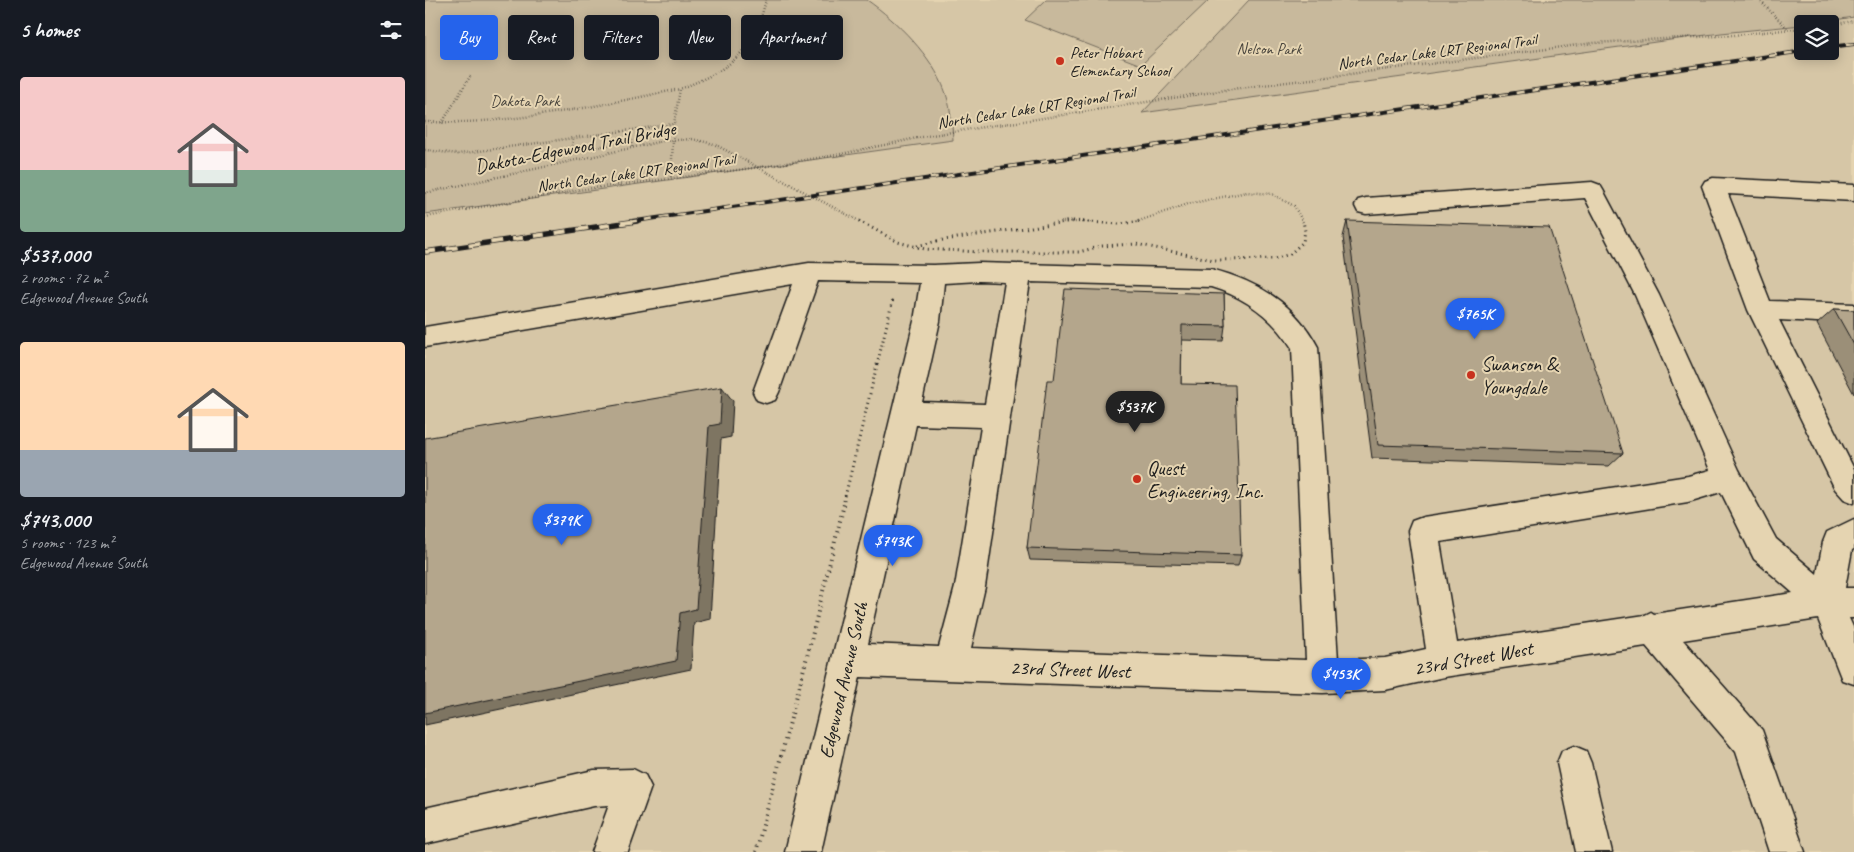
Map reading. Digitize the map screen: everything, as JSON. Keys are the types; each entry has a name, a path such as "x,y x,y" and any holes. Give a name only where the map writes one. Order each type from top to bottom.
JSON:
{"street":[{"path":"1854,193 1713,186 1761,310 1845,480 1854,490"},
{"path":"1366,206 1592,190 1647,295 1728,477 1765,549 1840,603"},
{"path":"425,337 809,272 903,263 933,274 1019,273 1211,278 1227,281 1259,296 1284,317 1305,347 1323,677"},
{"path":"766,392 809,272"},
{"path":"951,665 970,587 1019,273"},
{"name":"Edgewood Avenue South","path":"803,852 927,321 933,274"},
{"path":"1761,310 1854,314"},
{"path":"905,413 997,416"},
{"path":"1444,661 1423,531 1688,489 1728,477"},
{"path":"1854,533 1837,542 1840,603 1854,668"},
{"name":"23rd Street West","path":"848,660 1323,677 1385,674 1444,661 1651,628 1840,603"},
{"path":"1651,628 1749,742 1787,852"},
{"path":"1574,763 1594,852"},
{"path":"425,826 594,788 633,787 610,852"}],"path":[{"path":"425,122 505,121 549,115 680,89 707,77 736,60 745,51 762,16 766,0"},
{"path":"1759,0 1789,30"},
{"path":"1839,23 1854,21"},
{"name":"North Cedar Lake LRT Regional Trail","path":"425,217 508,201 761,167 844,153 932,134 1232,89 1594,43 1710,37 1794,29"},
{"path":"442,123 471,75"},
{"path":"671,178 674,124 680,89"},
{"name":"Dakota-Edgewood Trail Bridge","path":"425,150 458,154 674,124"},
{"path":"573,139 573,147 543,153 544,158 631,140 632,147"},
{"name":"Dakota-Edgewood Trail Bridge","path":"425,193 632,147 663,141 691,139 714,144 898,242 925,249 1054,253 1079,252 1101,246 1136,244 1214,260 1255,260 1274,259 1290,254 1303,242 1305,231 1303,221 1294,206 1272,194 1247,192 1188,204 1139,222 1119,224 1072,221 923,243 903,263"},
{"path":"756,852 821,601 903,263"}],"shaded area":[{"path":"867,0 1249,0 1143,113 1721,33 1794,26 1794,60 1839,60 1839,20 1854,17 1854,852 425,852 425,214 953,140 952,115 946,91 899,26"}],"green space":[{"name":"Dakota Park","path":"425,0 867,0 902,29 932,65 947,97 951,115 953,140 425,214"},
{"path":"1046,0 1209,0 1141,65 1025,20"},
{"name":"Nelson Park","path":"1249,0 1854,0 1854,17 1839,19 1839,15 1794,15 1794,26 1721,33 1142,113"}],"building":[{"name":"Swanson & Youngdale","path":"1347,221 1549,227 1623,453 1378,445"},
{"name":"Quest Engineering, Inc.","path":"1065,289 1224,294 1225,326 1182,325 1181,384 1235,385 1241,555 1027,548 1047,380 1054,380"},
{"path":"1834,309 1854,310 1854,345"},
{"path":"722,387 720,424 709,426 696,609 680,613 676,661 425,713 425,438"}],"railway":[{"path":"1839,46 1854,44"},
{"path":"629,222 1794,52"},
{"path":"425,252 637,221"}],"place":[{"name":"Peter Hobart Elementary School","path":"1060,61"},
{"name":"Swanson & Youngdale","path":"1471,375"},
{"name":"Quest Engineering, Inc.","path":"1137,479"}]}
